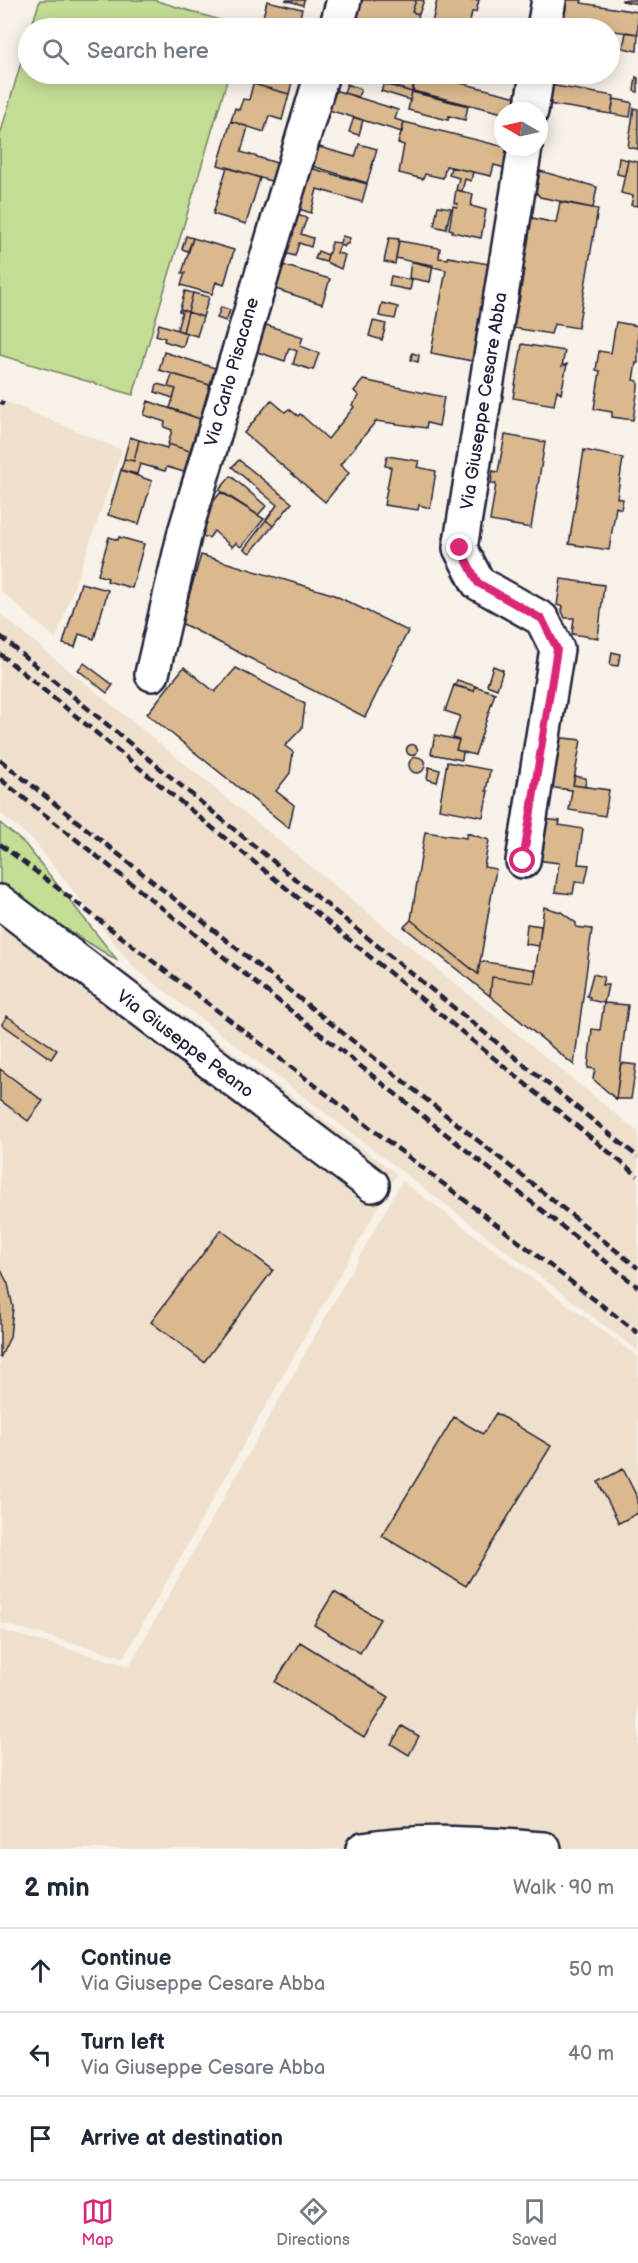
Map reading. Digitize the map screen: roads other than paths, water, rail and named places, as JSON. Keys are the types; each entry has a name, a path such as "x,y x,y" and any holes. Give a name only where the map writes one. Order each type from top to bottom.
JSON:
{"street":[{"path":"339,18 344,0"},
{"path":"546,18 549,0"},
{"name":"Via Carlo Pisacane","path":"152,674 185,532 319,84"},
{"path":"532,102 535,84"},
{"name":"Via Giuseppe Cesare Abba","path":"523,861 557,649 542,619 478,583 460,548 524,156"},
{"name":"Via Giuseppe Peano","path":"0,903 372,1185"},
{"path":"363,1849 388,1845 470,1843 544,1849"}],"railway":[{"path":"0,636 242,836 638,1157"},
{"path":"0,654 638,1176"},
{"path":"0,760 638,1268"},
{"path":"0,779 638,1287"},
{"path":"0,844 638,1333"}]}
